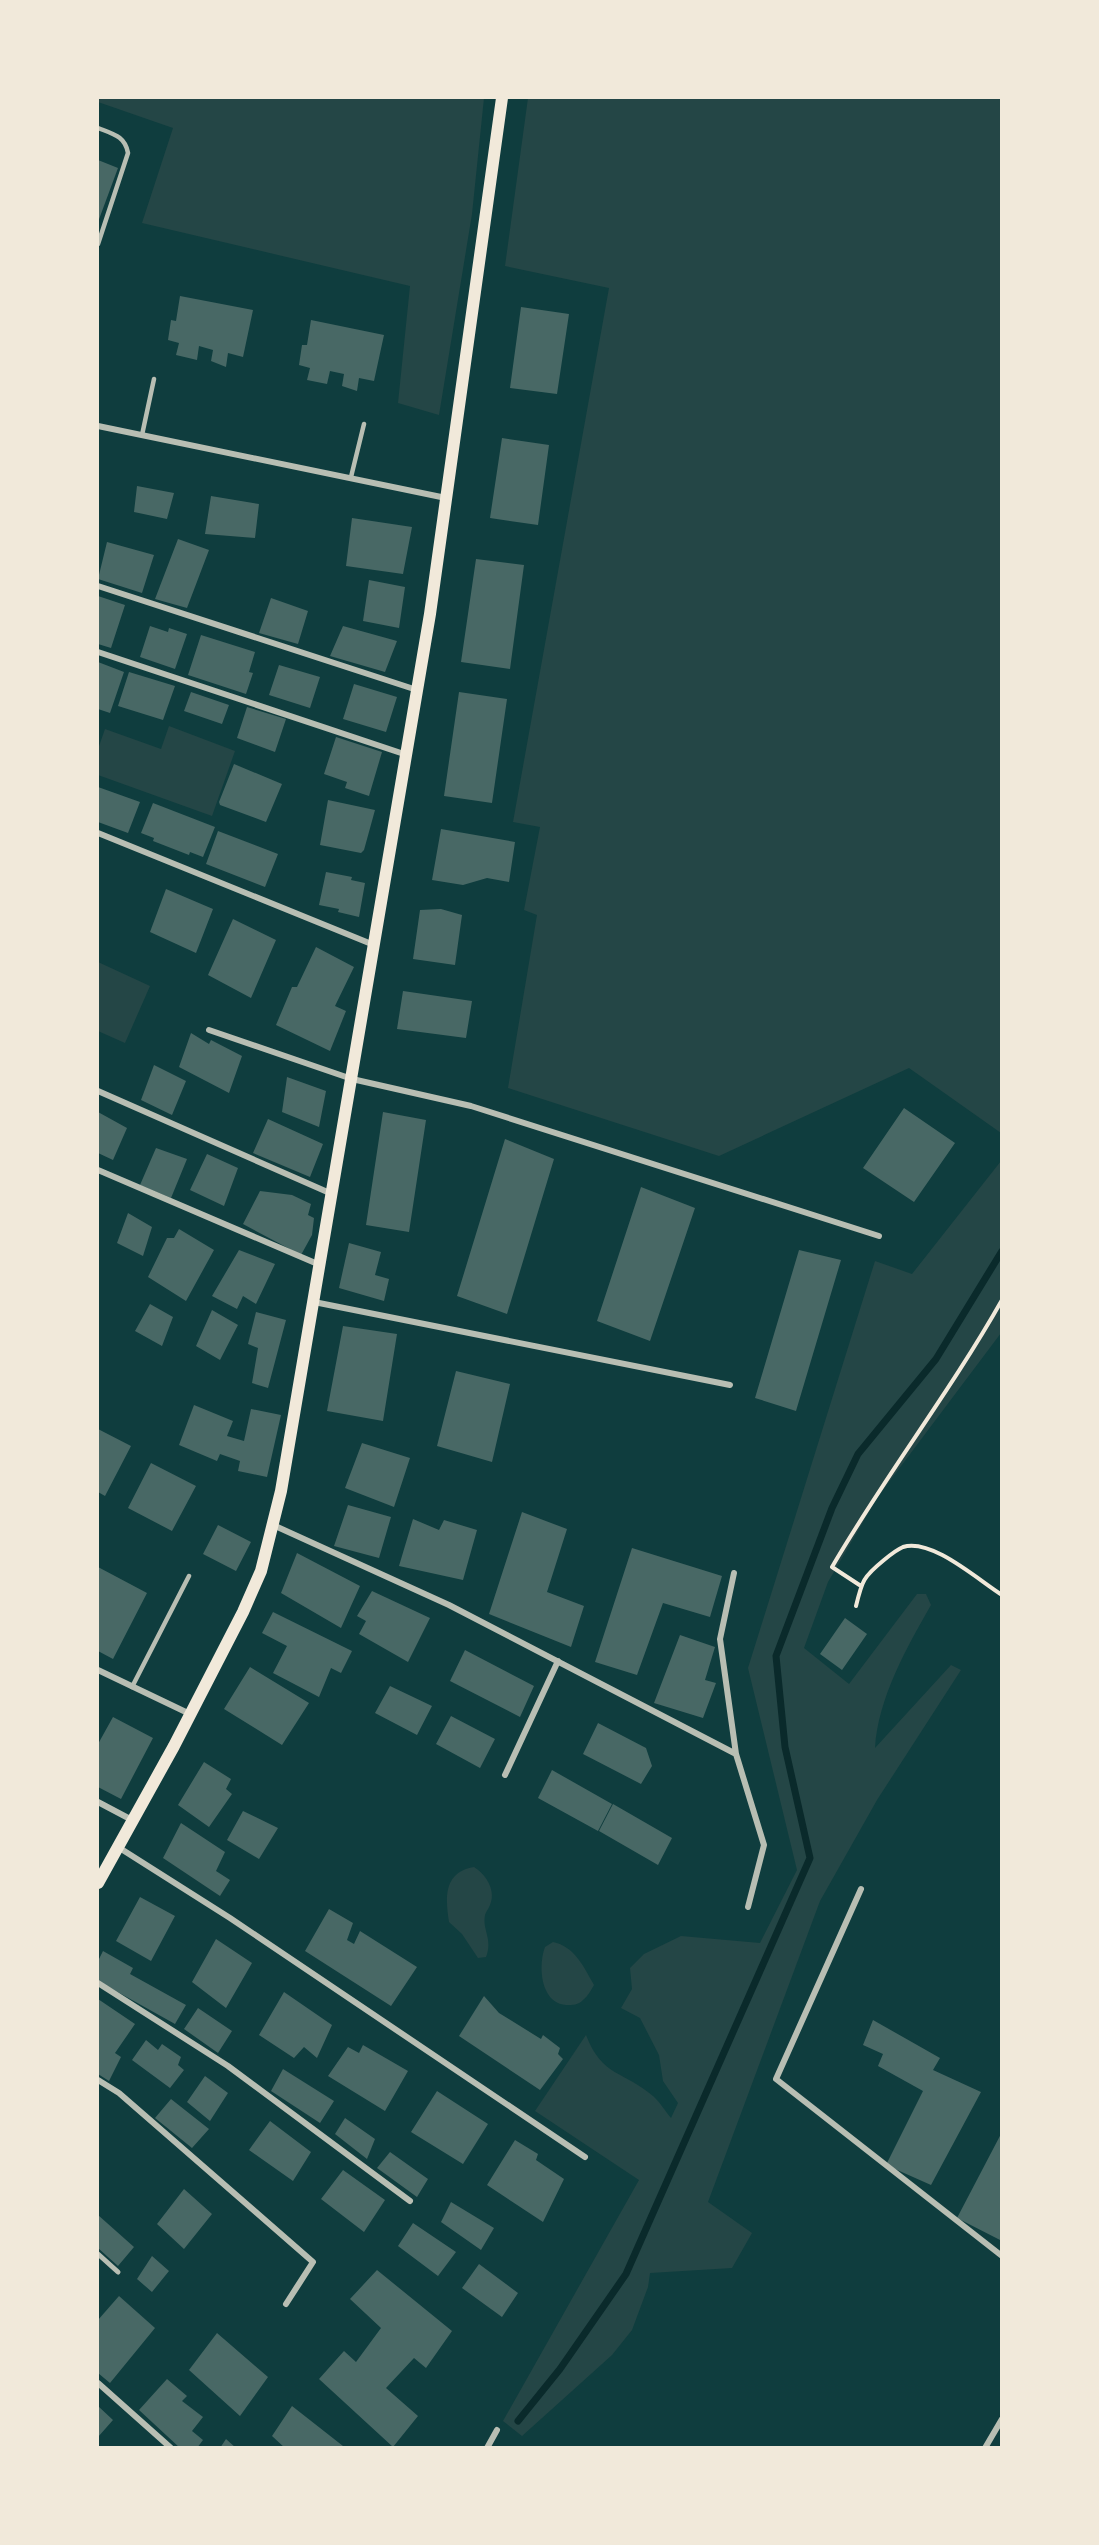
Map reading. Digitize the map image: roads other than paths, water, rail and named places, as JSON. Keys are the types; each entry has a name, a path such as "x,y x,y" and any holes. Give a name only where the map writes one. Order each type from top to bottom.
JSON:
{"main road":[{"path":"98,1883 248,1602 261,1571 273,1525 297,1405 407,755 447,498 502,98"}],"street":[{"path":"98,426 447,498"},
{"path":"98,586 417,690"},
{"path":"98,652 407,755"},
{"path":"98,833 375,945"},
{"path":"209,1030 352,1079 471,1106 879,1236"},
{"path":"98,1091 332,1194"},
{"path":"98,1170 320,1265"},
{"path":"314,1302 730,1385"},
{"path":"273,1525 448,1605 736,1754"},
{"path":"734,1573 720,1639 736,1754 764,1845 748,1907"},
{"path":"505,1775 558,1661"},
{"path":"98,1670 190,1714"},
{"path":"98,1802 132,1820"},
{"path":"117,1847 230,1918 585,2157"},
{"path":"861,1889 776,2079 1002,2256"},
{"path":"98,1983 228,2067 410,2201"},
{"path":"98,2080 119,2093 313,2262 286,2304"},
{"path":"98,2254 118,2272"},
{"path":"98,2383 171,2448"},
{"path":"985,2448 1002,2419"},
{"path":"487,2448 497,2430"}],"lane":[{"path":"98,128 120,136 126,143 128,153 98,244"},
{"path":"142,435 154,379"},
{"path":"351,477 364,424"},
{"path":"132,1687 189,1576"}],"waterway":[{"path":"518,2421 560,2369 626,2274 810,1858 785,1747 776,1656 832,1508 858,1454 936,1359 1002,1251"}]}
